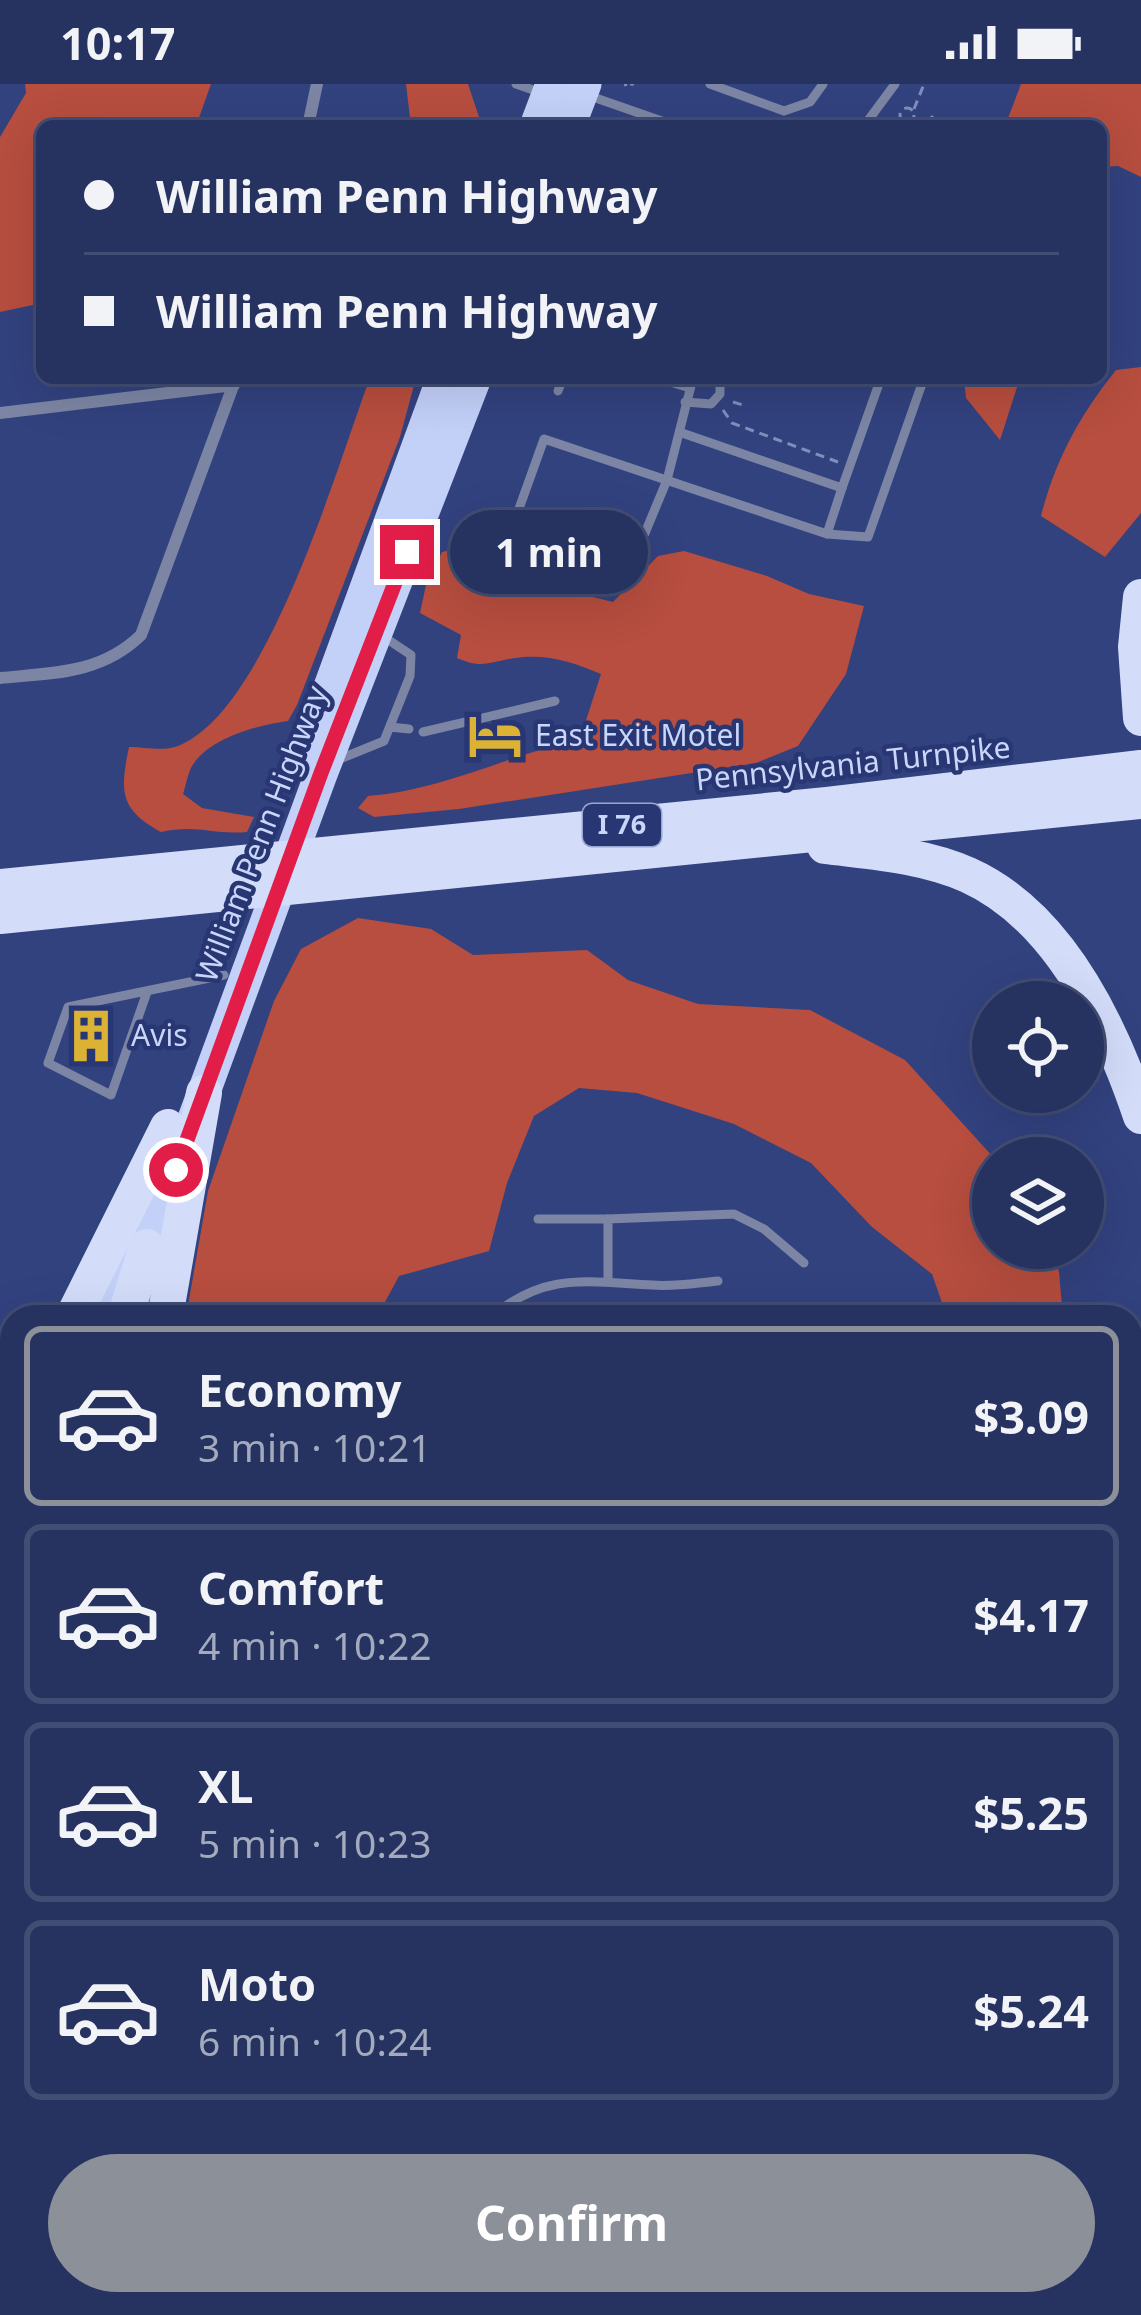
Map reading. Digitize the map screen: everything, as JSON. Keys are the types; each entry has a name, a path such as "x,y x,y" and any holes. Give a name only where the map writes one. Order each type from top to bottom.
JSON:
{"highway":[{"name":"William Penn Highway","path":"102,1305 441,384"},
{"name":"William Penn Highway","path":"147,1247 324,766 473,384"},
{"path":"1141,597 1136,646 1141,718"},
{"name":"Pennsylvania Turnpike","path":"0,916 186,883 1141,768"},
{"name":"Pennsylvania Turnpike","path":"368,864 756,838 1141,801"},
{"path":"756,838 908,857 970,876 1004,896 1035,924 1079,984 1115,1049 1141,1116"},
{"name":"Pennsylvania Turnpike","path":"0,887 186,883"},
{"path":"167,1305 204,1093"},
{"path":"79,1305 168,1126"},
{"path":"127,1305 147,1247"}],"street":[{"path":"309,120 317,84"},
{"path":"0,413 213,384"},
{"path":"0,678 99,665 122,653 141,635 234,384"}],"lane":[{"path":"710,84 784,112 810,102 823,84"},
{"path":"868,120 895,84"},
{"path":"561,104 645,120"},
{"path":"558,391 561,384"},
{"path":"691,384 667,480 645,533 626,556 597,575 506,545 544,439 667,480 827,534 868,538 922,384"},
{"path":"686,402 711,404 720,394 720,384"},
{"path":"827,534 879,384"},
{"path":"682,433 842,488"},
{"path":"610,531 633,537 645,533"},
{"path":"324,766 384,741 391,728 412,661 402,647 376,633"},
{"path":"423,732 555,701"},
{"path":"391,728 410,729"},
{"path":"147,992 111,1094 48,1063 68,1007 224,975"},
{"path":"538,1219 734,1214 764,1229 805,1263"},
{"path":"608,1219 608,1280"},
{"path":"505,1305 563,1283 608,1280 657,1286 718,1281"}],"path":[{"path":"911,120 924,84"},
{"path":"901,120 900,112 913,110"},
{"path":"929,120 933,116"},
{"path":"725,399 743,405"},
{"path":"722,409 732,423 849,466"},
{"path":"754,431 756,424"}],"shaded area":[{"path":"25,84 211,84 198,120 36,120 36,304 0,312 0,137 26,93"},
{"path":"406,84 468,84 480,120 410,120"},
{"path":"1021,84 1141,84 1141,177 1118,166 1107,167 1107,120 1007,120"},
{"path":"1141,367 1141,513 1105,557 1041,516 1070,439 1116,370"},
{"path":"368,384 414,384 400,437 288,721 222,741 192,766 183,794 202,808 254,817 247,832 161,832 137,815 126,797 129,747 175,747 208,726 239,689 268,640 318,525"},
{"path":"965,384 1018,384 1000,440 966,398"},
{"path":"459,548 504,575 613,602 658,556 684,551 809,594 864,606 846,674 798,746 756,763 459,809 374,817 358,808 368,796 422,787 580,739 601,674 544,657 483,664 457,658 461,635 420,613 426,585 442,552"},
{"path":"358,918 431,929 473,955 587,950 628,980 698,1004 810,1010 905,1060 975,1137 972,1269 1058,1269 1062,1305 943,1305 932,1274 872,1227 811,1163 734,1124 637,1093 579,1088 534,1116 507,1183 489,1251 399,1276 383,1305 188,1305 208,1191 274,1001 301,949"}],"place":[{"name":"East Exit Motel","path":"495,736"},
{"name":"Avis","path":"91,1036"}],"route":[{"path":"176,1170 407,552"}]}
